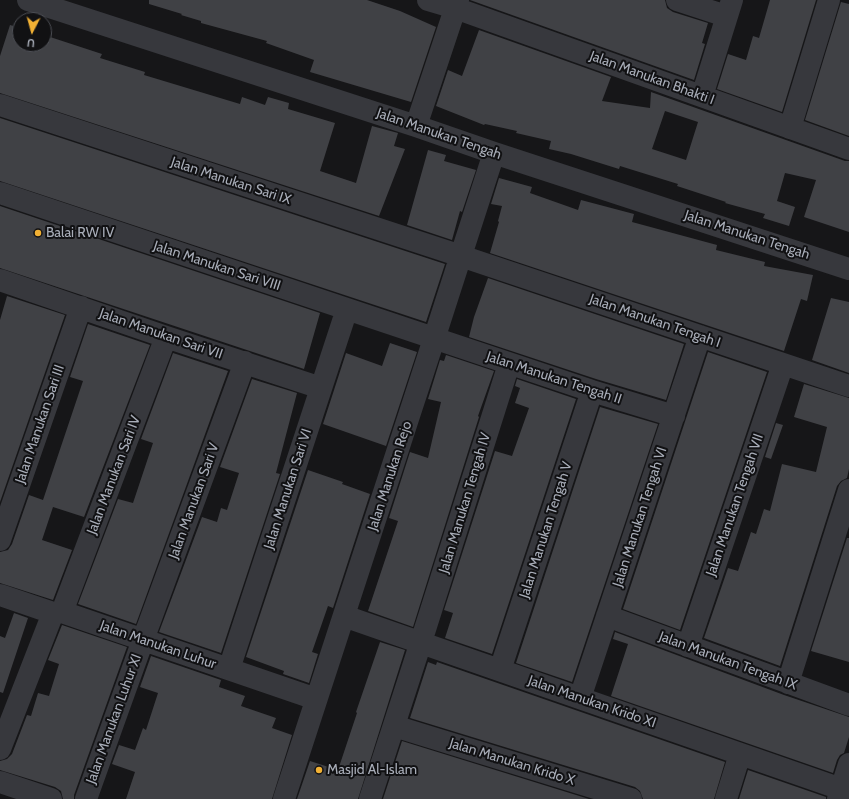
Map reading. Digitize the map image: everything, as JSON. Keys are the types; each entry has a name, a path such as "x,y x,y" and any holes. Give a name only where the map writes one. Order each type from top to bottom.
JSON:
{"street":[{"name":"Jalan Manukan Tengah","path":"28,0 849,269"},
{"name":"Jalan Manukan Bhakti I","path":"428,0 456,4 849,149"},
{"path":"677,0 729,8 702,96"},
{"path":"790,128 829,0"},
{"path":"416,126 456,4"},
{"name":"Jalan Manukan Sari IX","path":"0,105 461,256"},
{"name":"Jalan Manukan Rejo","path":"284,799 494,153"},
{"name":"Jalan Manukan Sari VIII","path":"0,193 434,339"},
{"name":"Jalan Manukan Tengah I","path":"461,256 849,386"},
{"name":"Jalan Manukan Sari VII","path":"0,280 321,388"},
{"name":"Jalan Manukan Sari III","path":"0,540 81,307"},
{"name":"Jalan Manukan Sari VI","path":"229,669 347,309"},
{"name":"Jalan Manukan Tengah VI","path":"580,698 700,336"},
{"name":"Jalan Manukan Sari IV","path":"0,749 57,613 166,337"},
{"name":"Jalan Manukan Tengah II","path":"434,339 592,391 674,416"},
{"name":"Jalan Manukan Sari V","path":"143,640 245,362"},
{"name":"Jalan Manukan Tengah IV","path":"370,799 509,364"},
{"name":"Jalan Manukan Tengah VII","path":"688,646 783,364"},
{"name":"Jalan Manukan Tengah V","path":"500,670 592,391"},
{"path":"788,683 849,490"},
{"name":"Jalan Manukan Luhur","path":"0,595 143,640 316,699"},
{"name":"Jalan Manukan Krido XI","path":"344,616 740,754 839,794"},
{"name":"Jalan Manukan Tengah IX","path":"607,616 849,705"},
{"name":"Jalan Manukan Luhur XI","path":"86,799 143,640"},
{"name":"Jalan Manukan Krido X","path":"394,726 630,799"},
{"path":"726,799 740,754"},
{"path":"839,794 849,764"},
{"path":"5,789 51,799"}],"building":[{"path":"149,0 367,0 400,11 436,27 411,102 310,72 314,60 266,43 267,41 201,23 201,21 181,15 182,14 149,4"},
{"path":"470,0 665,0 667,8 673,12 708,23 702,43 705,44 694,80"},
{"path":"770,0 816,0 782,112 717,89 728,54 746,60 753,36 759,38"},
{"path":"841,2 849,4 849,136 805,120"},
{"path":"10,25 12,26 12,52 52,52 52,38 102,54 100,58 145,72 144,75 240,104 242,97 265,105 268,97 289,103 288,109 335,123 320,171 356,183 372,126 398,133 394,146 405,149 379,216 0,93 0,56"},
{"path":"479,30 611,77 602,101 650,108 651,92 845,161 849,161 849,232 804,217 816,180 785,173 777,201 795,207 789,226 763,218 765,214 725,203 726,202 677,186 678,184 620,166 619,169 571,154 549,149 551,141 516,133 517,131 484,125 436,106 448,70 462,76","holes":["665,111 698,122 686,160 652,149"]},
{"path":"0,118 445,264 426,322 0,181"},
{"path":"428,150 446,155 444,161 476,170 462,212 460,211 452,240 407,225"},
{"path":"499,178 532,187 530,193 578,210 581,200 634,214 632,222 717,245 716,250 765,262 764,266 813,275 807,301 801,299 784,351 490,253 502,206 491,204"},
{"path":"0,206 320,313 304,369 0,268"},
{"path":"488,278 684,344 666,400 596,379 469,337 474,317"},
{"path":"7,296 65,315 0,502 0,320"},
{"path":"831,298 849,302 849,373 812,360"},
{"path":"88,324 150,345 84,517 53,507 42,540 72,550 53,600 0,583 0,552 8,550 12,544 29,495 43,500 83,381 70,377"},
{"path":"390,343 417,352 386,446 323,424 346,353 382,366"},
{"path":"708,352 767,372 680,630 623,609"},
{"path":"173,353 228,371 136,624 78,604 118,499 133,503 153,443 141,439"},
{"path":"446,355 494,371 478,416 479,417 413,627 368,611 398,521 389,518 410,452 428,458 441,402 428,399 440,360 444,361"},
{"path":"252,379 297,393 276,473 280,474 221,653 159,632 202,517 217,522 221,508 227,510 239,473 220,467"},
{"path":"517,379 576,399 492,654 445,638 453,613 444,610 495,451 512,456 529,408 515,403 520,388 515,386"},
{"path":"804,384 849,398 849,469 847,478 841,481 837,486 780,666 704,638 728,568 738,571 751,532 756,534 764,509 770,511 782,464 816,472 827,427 794,417"},
{"path":"600,407 658,424 572,682 516,663"},
{"path":"776,423 783,425 771,459 765,457"},
{"path":"308,470 343,482 342,484 370,494 333,608 328,606 312,652 318,654 309,683 283,674 284,671 246,657"},
{"path":"847,538 849,538 849,662 811,651"},
{"path":"14,613 28,618 3,693 0,692 0,636 5,638"},
{"path":"62,625 127,647 74,795 74,799 63,799 61,791 55,787 0,770 0,761 7,759 12,754 27,715 31,716 38,693 49,696 59,664 48,660"},
{"path":"615,632 784,695 849,717 849,737 844,753 840,755 837,760 833,773 611,696 628,644 613,639"},
{"path":"380,642 405,650 358,799 297,799 310,761 338,770"},
{"path":"151,656 221,680 219,687 245,696 241,706 276,718 272,728 292,735 272,799 126,799 135,772 112,764 119,745 135,750 143,728 146,730 158,693 140,687"},
{"path":"428,662 436,665 437,662 725,762 714,799 643,799 640,791 635,787 410,718"},
{"path":"402,741 589,799 383,799"},
{"path":"748,770 826,797 826,799 739,799"}],"place":[{"name":"Balai RW IV","path":"38,233"},
{"name":"Masjid Al-Islam","path":"319,770"}]}
